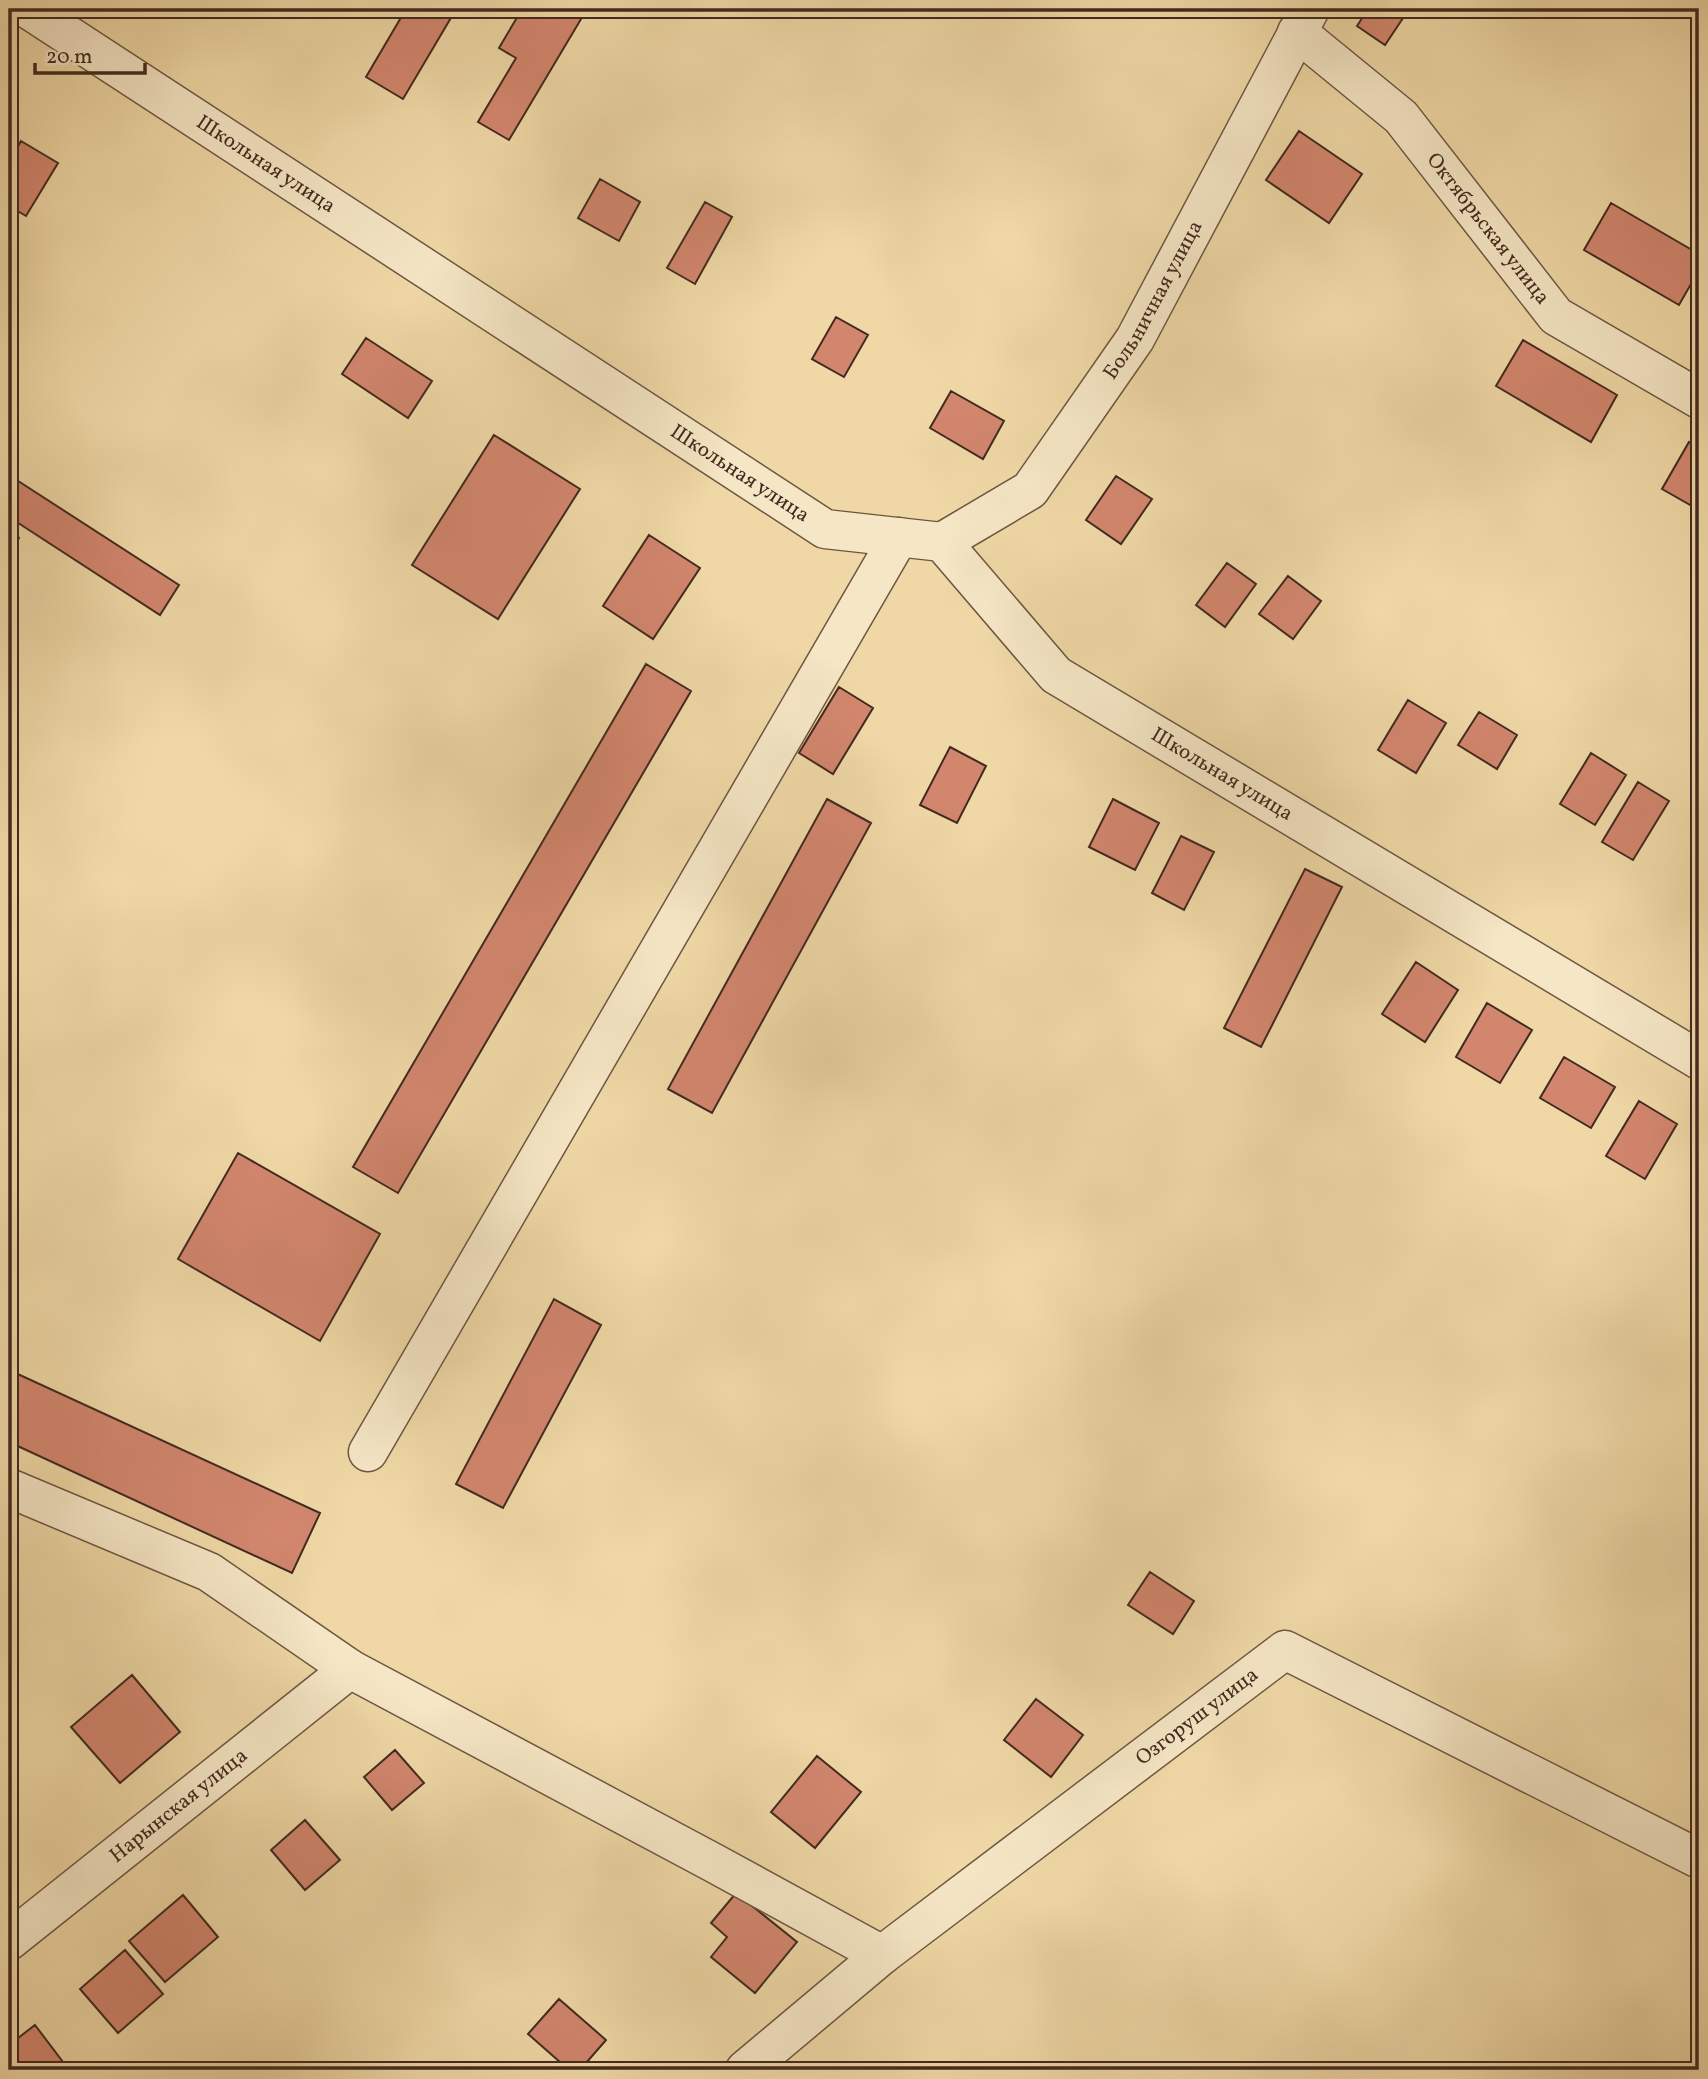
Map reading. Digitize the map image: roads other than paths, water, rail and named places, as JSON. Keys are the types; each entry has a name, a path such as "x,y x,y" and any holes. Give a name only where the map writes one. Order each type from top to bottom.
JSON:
{"street":[{"name":"Школьная улица","path":"27,9 825,529 942,542 1056,676 1699,1060"},
{"name":"Октябрьская улица","path":"1304,20 1401,117 1556,316 1699,399"},
{"name":"Больничная улица","path":"942,542 1030,490 1120,361 1135,339 1304,20"},
{"path":"368,1452 899,537"},
{"path":"9,1488 209,1572 350,1669 882,1955"},
{"name":"Озгоруш улица","path":"744,2070 882,1955 1285,1650 1699,1859"},
{"name":"Нарынская улица","path":"9,1941 350,1669"}]}
